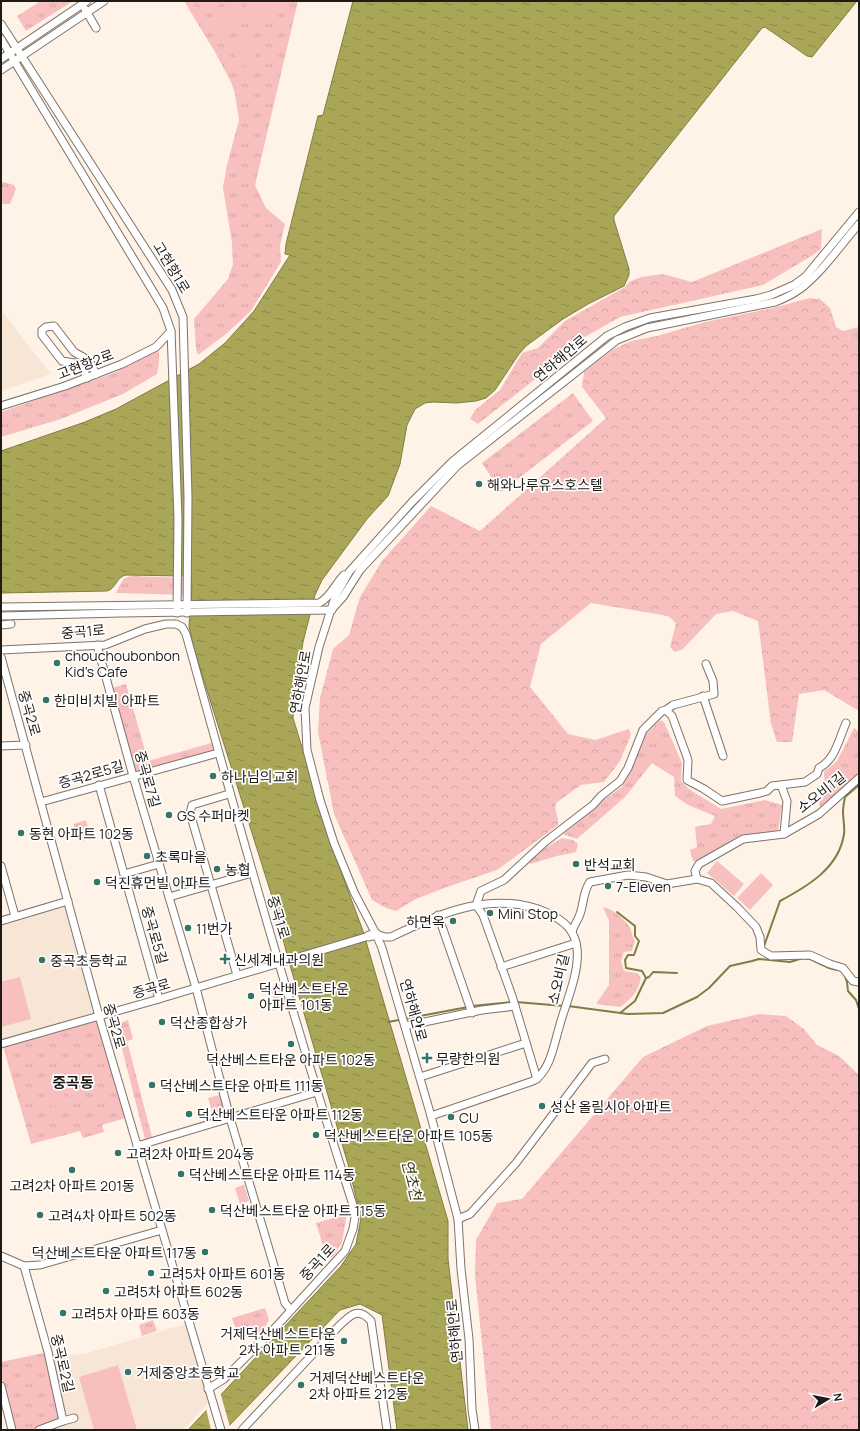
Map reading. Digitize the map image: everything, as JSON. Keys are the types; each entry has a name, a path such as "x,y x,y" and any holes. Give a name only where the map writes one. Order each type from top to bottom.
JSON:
{"street":[{"path":"1,70 104,1"},
{"path":"1,59 83,2 87,13 96,28"},
{"name":"고현항1로","path":"1,24 172,290 183,317 188,497 187,613"},
{"name":"고현항1로","path":"1,39 163,308 171,331 178,518 177,609"},
{"name":"연하해안로","path":"475,1430 472,1409 469,1339 461,1269 458,1219 431,1116 382,948 373,935 334,843 320,800 307,750 305,708 319,647 335,597 349,572 412,502 453,461 607,336 625,327 650,318 756,299 771,295 794,285 813,268 859,212"},
{"name":"연하해안로","path":"332,610 343,597 360,570 457,466 617,340 647,328 780,300 800,289 822,268 859,224"},
{"path":"87,378 81,364 62,361 42,335 42,330 46,327 54,326 74,352 90,362 96,374"},
{"name":"고현항2로","path":"1,406 65,386 122,364 156,347 171,331"},
{"path":"177,609 187,604 321,603 337,582 349,572"},
{"name":"중곡1로","path":"1,607 82,606 177,609"},
{"path":"177,609 187,613 332,610"},
{"name":"중곡1로","path":"1,616 121,613 177,609"},
{"path":"1,625 11,624"},
{"name":"중곡1로","path":"1,650 105,645 158,625 176,624 182,627 186,634 252,873 282,962 317,1092 353,1205 355,1217 350,1240 345,1252 224,1379 208,1389"},
{"name":"중곡로7길","path":"97,645 133,776 196,988 230,1118 286,1304 291,1310"},
{"name":"중곡2로","path":"2,660 99,1016 221,1430"},
{"path":"431,1116 537,1079 512,996 483,915 476,905 482,891 504,880 545,842 593,805 601,796 620,781 628,768 644,730 662,710 666,710 673,705 714,694 713,681 706,664"},
{"path":"703,696 723,756"},
{"path":"666,710 672,716 687,757 688,780 690,783 704,789 722,801 760,793 772,786 805,782 817,774 819,768 831,760 846,723"},
{"path":"1,746 26,745"},
{"name":"중곡2로5길","path":"41,802 218,753"},
{"name":"소오비1길","path":"697,879 695,871 699,864 743,839 784,834 819,814 859,778"},
{"name":"중곡로5길","path":"99,785 159,999"},
{"path":"781,785 787,801 784,834"},
{"path":"229,794 192,805 190,813 237,975"},
{"path":"124,874 159,864"},
{"path":"1,866 15,916"},
{"path":"169,897 252,873"},
{"path":"572,932 584,901 586,888 590,882 628,875 646,877 667,884 697,879 711,883 756,927 760,937 761,950 770,956 810,955 843,968 853,981 859,982"},
{"path":"1,920 68,901"},
{"name":"소오비길","path":"373,935 385,938 391,937 438,916 476,905 516,903 539,909 558,918 567,925 572,932 578,950 577,964 552,1053 546,1067 537,1079"},
{"path":"438,916 472,1013"},
{"name":"중곡로","path":"1,1044 159,999 373,935"},
{"path":"501,967 576,943"},
{"path":"405,1026 515,1006"},
{"path":"420,1077 526,1042"},
{"path":"458,1219 470,1214 516,1164 592,1063 605,1059"},
{"path":"137,1146 317,1092"},
{"path":"1,1256 24,1266 40,1265 162,1230"},
{"name":"중곡로2길","path":"24,1266 48,1352 63,1421"},
{"path":"242,1430 337,1328 352,1314 359,1312 365,1314 371,1321 387,1430"},
{"path":"1,1386 12,1430"},
{"path":"39,1430 74,1418"}],"shaded area":[{"path":"1,310 51,374 1,391"},
{"name":"중곡초등학교","path":"68,901 99,1016 1,1044 1,921"},
{"name":"거제중앙초등학교","path":"189,1323 211,1400 183,1430 39,1430 48,1352 59,1355 84,1354"}],"green space":[{"path":"41,1 73,1 26,31 17,16"},
{"path":"184,1 298,1 255,185 266,208 285,224 280,246 281,262 251,311 226,334 198,355 196,349 194,319 228,279 233,264 232,243 223,188 227,165 239,120 235,94 231,82 215,52"},
{"path":"197,1 225,1 204,13"},
{"path":"243,1 288,1 254,21"},
{"path":"233,5 243,22 217,37 207,19"},
{"path":"241,36 249,44 256,58 257,61 252,67 245,67 242,65 232,49 231,40"},
{"path":"3,182 14,185 16,189 10,204 1,203 1,183"},
{"path":"822,229 821,249 763,285 620,317 576,342 551,359 539,376 478,424 470,419 475,410 500,390 522,353 538,348 565,321 625,287 629,282 641,277 663,274 692,282"},
{"path":"810,298 817,299 828,311 834,334 842,339 859,336 859,711 824,690 799,694 792,742 777,742 771,724 758,621 733,611 716,614 683,649 675,652 670,647 676,623 668,616 591,603 541,644 530,687 568,734 595,740 629,729 631,735 620,761 604,782 581,785 556,803 558,825 497,870 416,899 396,911 386,908 372,900 334,814 318,732 320,698 333,649 349,635 360,597 382,561 431,506 480,531 606,418 582,387 584,372 612,350 631,341 657,336 705,322 773,308"},
{"path":"819,298 830,308 836,327 843,331 859,327 859,336 842,339 834,334 828,311 817,299"},
{"path":"159,350 157,374 123,394 61,419 1,437 1,412 114,373"},
{"path":"573,393 593,421 501,492 482,463"},
{"path":"131,576 186,578 192,587 190,595 116,593 123,579"},
{"path":"126,684 148,761 215,742 218,753 133,776 109,689"},
{"path":"660,720 664,722 682,763 681,781 689,789 721,809 765,800 782,805 778,832 740,835 696,861 693,861 690,850 697,847 695,827 711,824 715,816 688,805 675,796 674,777 652,763 625,797 577,839 563,834 596,808 602,801 622,787 632,769 645,735"},
{"path":"854,728 859,731 859,772 820,807 819,801 825,790 824,772 837,761"},
{"path":"86,820 91,838 79,842 74,824"},
{"path":"562,838 573,840 578,844 576,852 530,864 528,861 545,848"},
{"path":"717,861 744,884 734,896 707,873"},
{"path":"761,873 773,885 750,910 737,898"},
{"path":"603,907 618,914 624,920 630,928 635,941 632,951 624,952 621,961 624,971 637,973 641,978 634,995 620,1007 596,1004 609,985 609,921"},
{"path":"20,977 31,1019 1,1027 1,982"},
{"path":"282,984 288,1006 272,1011 269,1001 274,999 271,987"},
{"path":"759,1014 786,1016 804,1029 817,1045 839,1056 859,1075 859,1430 491,1430 475,1276 476,1240 497,1203 522,1199 643,1057 707,1026"},
{"path":"99,1016 129,1117 102,1125 104,1132 83,1138 80,1131 31,1144 2,1043"},
{"path":"128,1020 133,1039 127,1041 152,1137 145,1139 117,1029 120,1023"},
{"path":"60,1079 67,1103 51,1107 44,1083"},
{"path":"220,1095 224,1111 222,1114 213,1116 208,1098"},
{"path":"244,1185 249,1201 240,1204 235,1188"},
{"path":"347,1214 342,1242 334,1256 327,1259 316,1223"},
{"path":"265,1308 269,1320 260,1334 239,1340 232,1318"},
{"path":"153,1320 157,1331 142,1336 139,1325"},
{"path":"48,1352 63,1421 39,1430 12,1430 1,1386 1,1362"},
{"path":"118,1365 137,1430 94,1430 79,1377"}],"water":[{"name":"연초천","path":"353,1 857,1 812,57 807,56 765,27 762,28 614,216 629,269 629,275 624,286 588,304 563,319 526,346 495,390 486,398 476,401 457,403 425,403 415,409 407,425 400,464 388,496 367,519 322,580 315,595 303,642 293,718 337,861 363,931 448,1221 448,1259 468,1430 397,1430 382,1315 360,1304 340,1310 225,1430 188,1430 341,1266 356,1244 361,1218 348,1164 287,955 275,906 194,649 189,626 191,582 186,577 182,576 126,575 120,578 110,590 107,591 1,593 1,451 85,422 116,409 199,364 225,343 254,311 290,255 285,254 286,244 318,116 323,115"}],"pier":[{"path":"220,1392 230,1427 227,1430 211,1430 206,1408"}],"waterway":[{"path":"763,949 780,901 821,875 836,857 844,834 843,810 845,797 859,785"},
{"path":"617,912 635,926 635,936 639,941 634,955 628,955 625,960 626,968 642,971 646,978 635,1001 620,1013"},
{"path":"568,1006 628,1014 663,1013 697,997 709,988 730,966 759,959 790,962 803,958 810,959 837,970"},
{"path":"646,978 653,972 677,973"},
{"path":"844,974 848,991 856,1000 859,1009"},
{"path":"472,1006 512,1002"},
{"path":"516,1002 564,1006"},
{"path":"388,1022 468,1007"}],"place":[{"name":"해와나루유스호스텔","path":"479,484"},
{"name":"chouchoubonbon Kid's Cafe","path":"57,663"},
{"name":"한미비치빌 아파트","path":"46,700"},
{"name":"하나님의교회","path":"213,776"},
{"name":"GS 수퍼마켓","path":"169,815"},
{"name":"동현 아파트 102동","path":"21,833"},
{"name":"초록마을","path":"147,856"},
{"name":"반석교회","path":"576,864"},
{"name":"농협","path":"217,869"},
{"name":"덕진휴먼빌 아파트","path":"97,882"},
{"name":"7-Eleven","path":"608,886"},
{"name":"Mini Stop","path":"490,913"},
{"name":"하면옥","path":"453,921"},
{"name":"11번가","path":"188,928"},
{"name":"신세계내과의원","path":"225,959"},
{"name":"중곡초등학교","path":"42,960"},
{"name":"덕산베스트타운 아파트 101동","path":"251,996"},
{"name":"덕산종합상가","path":"162,1022"},
{"name":"덕산베스트타운 아파트 102동","path":"291,1044"},
{"name":"무량한의원","path":"427,1058"},
{"name":"덕산베스트타운 아파트 111동","path":"152,1085"},
{"name":"성산 올림시아 아파트","path":"542,1106"},
{"name":"덕산베스트타운 아파트 112동","path":"189,1114"},
{"name":"CU","path":"451,1117"},
{"name":"덕산베스트타운 아파트 105동","path":"316,1135"},
{"name":"고려2차 아파트 204동","path":"118,1153"},
{"name":"고려2차 아파트 201동","path":"72,1170"},
{"name":"덕산베스트타운 아파트 114동","path":"181,1174"},
{"name":"덕산베스트타운 아파트 115동","path":"212,1210"},
{"name":"고려4차 아파트 502동","path":"40,1215"},
{"name":"덕산베스트타운 아파트 117동","path":"205,1252"},
{"name":"고려5차 아파트 601동","path":"151,1273"},
{"name":"고려5차 아파트 602동","path":"106,1291"},
{"name":"고려5차 아파트 603동","path":"63,1313"},
{"name":"거제덕산베스트타운 2차 아파트 211동","path":"344,1341"},
{"name":"거제중앙초등학교","path":"128,1372"},
{"name":"거제덕산베스트타운 2차 아파트 212동","path":"301,1385"}],"district":[{"name":"중곡동","path":"73,1082"}]}
